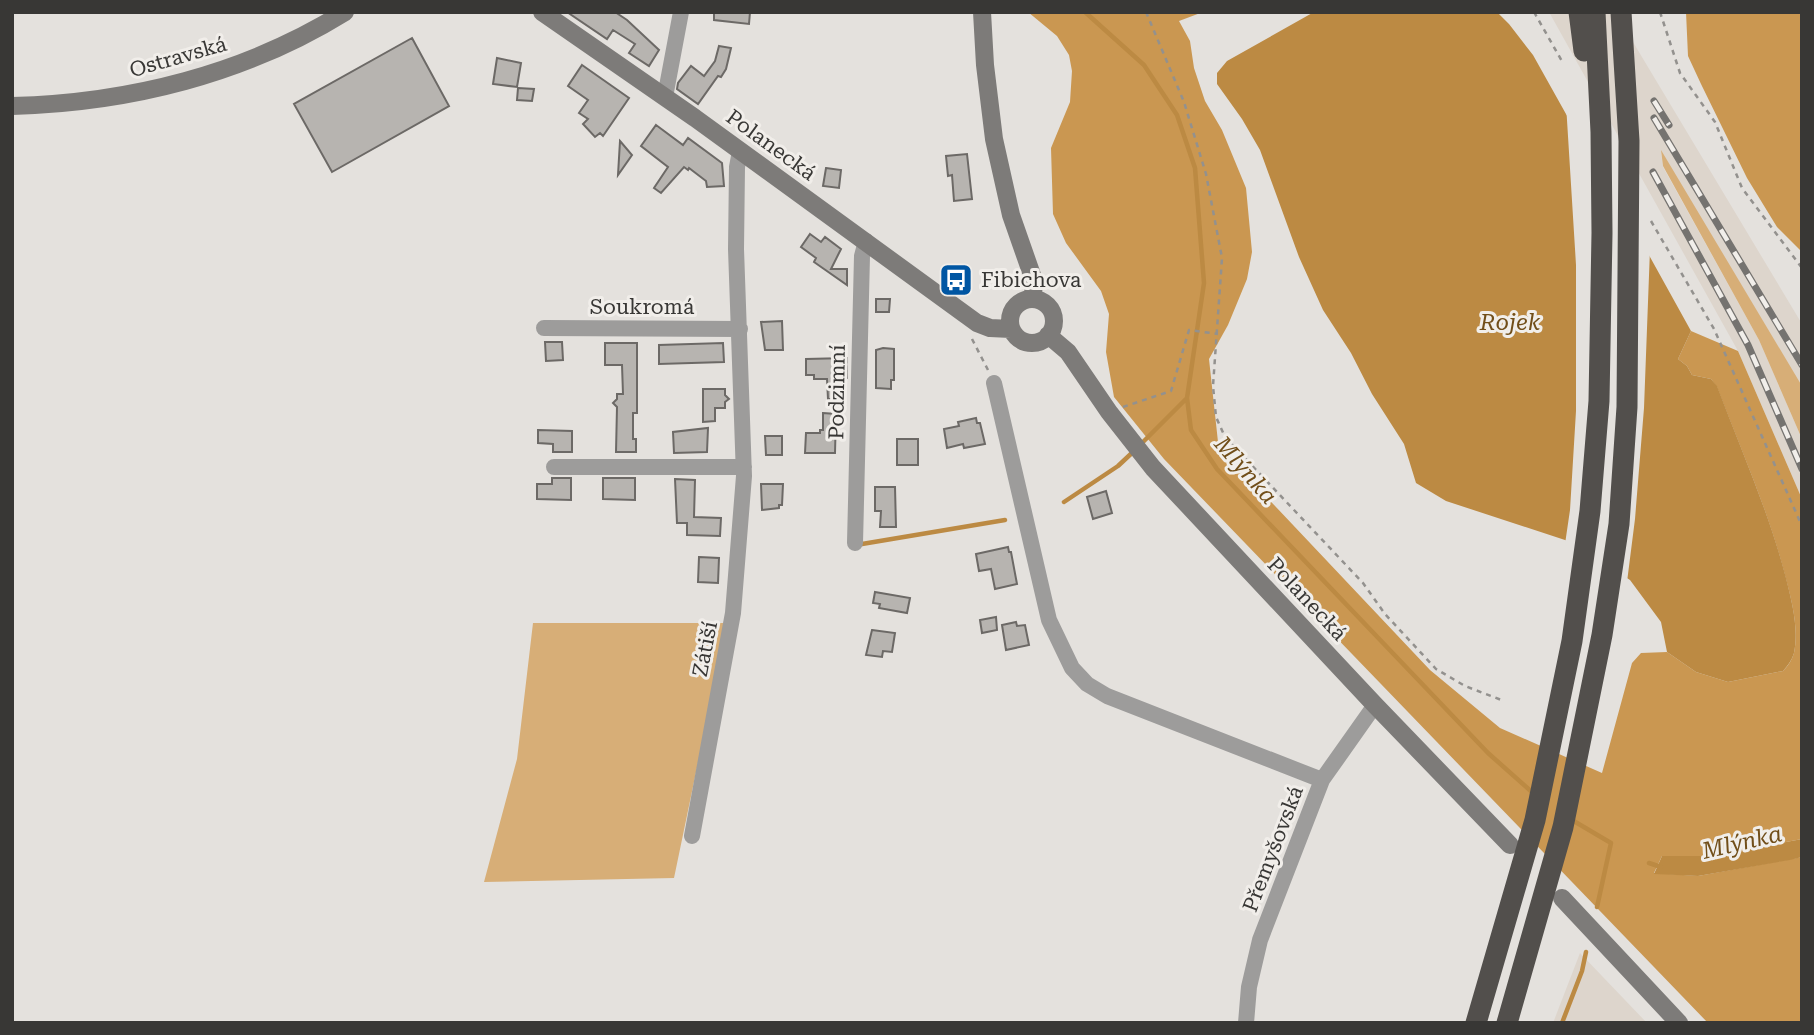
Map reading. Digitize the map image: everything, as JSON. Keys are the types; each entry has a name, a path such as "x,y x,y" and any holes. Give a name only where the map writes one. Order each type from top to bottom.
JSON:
{"highway":[{"path":"1579,12 1588,107 1590,197 1602,233"},
{"path":"1476,1023 1535,820 1574,628 1590,511 1599,401 1602,233 1601,132 1595,12"},
{"path":"1507,1023 1563,827 1602,635 1619,524 1627,407 1629,141 1621,12"},
{"path":"1629,141 1639,102 1634,12"}],"street":[{"name":"Ostravská","path":"12,106 84,102 178,83 272,50 345,12"},
{"name":"Polanecká","path":"542,12 665,97 971,318 990,328 1011,329"},
{"path":"665,97 681,12"},
{"path":"982,12 994,139 1011,215 1032,275 1034,299"},
{"name":"Zátiší","path":"692,836 733,613 744,467 736,249 737,167 740,151"},
{"name":"Podzimní","path":"855,543 862,256 866,242"},
{"path":"1034,299 1046,304 1052,313 1053,326 1048,335 1037,342 1028,342 1019,339 1011,329 1010,315 1015,306 1024,300 1034,299"},
{"name":"Soukromá","path":"544,328 740,329"},
{"name":"Polanecká","path":"1048,335 1068,352 1109,412 1153,468 1510,845"},
{"path":"994,383 1049,620 1072,667 1087,684 1107,696 1322,780"},
{"path":"554,467 744,467"},
{"name":"Přemyšovská","path":"1246,1023 1249,987 1260,940 1322,780 1375,705"},
{"path":"1562,898 1679,1023"}],"path":[{"path":"1146,12 1184,102 1206,174 1222,258 1213,386 1216,417 1225,437 1363,583 1384,614 1436,669 1465,686 1504,701"},
{"path":"1187,12 1261,12"},
{"path":"1534,12 1563,63"},
{"path":"1660,12 1679,74 1715,122 1742,188 1802,268"},
{"path":"1651,220 1714,329 1802,526"},
{"path":"1109,412 1171,391 1189,330 1218,334"},
{"path":"971,337 994,383"}],"shaded area":[{"path":"1028,12 1203,12 1179,21 1190,41 1194,68 1205,101 1222,130 1246,188 1252,252 1247,279 1228,325 1209,359 1218,442 1242,471 1430,670 1500,728 1602,773 1632,663 1641,653 1667,652 1696,672 1728,682 1783,671 1794,653 1794,616 1779,554 1717,387 1711,379 1692,375 1687,366 1678,359 1691,331 1738,351 1802,499 1802,839 1709,856 1662,856 1654,873 1698,876 1802,857 1802,1023 1708,1023 1164,459 1114,397 1106,352 1109,314 1101,291 1066,243 1053,214 1051,148 1070,102 1072,71 1069,55 1057,36"},
{"path":"1549,12 1615,12 1802,324 1802,386 1661,152 1663,167 1759,340 1802,439 1802,499 1738,351"},
{"path":"1686,12 1802,12 1802,252 1777,227 1747,178 1701,84 1688,56"},
{"path":"1661,150 1802,386 1802,439 1759,340 1663,166"},
{"path":"533,623 727,623 674,878 484,882 517,759"},
{"path":"1580,953 1647,1023 1553,1023"}],"water":[{"name":"Rojek","path":"1314,12 1497,12 1533,55 1585,148 1594,180 1619,201 1691,331 1678,359 1687,366 1692,375 1711,379 1717,386 1771,529 1790,596 1795,644 1792,658 1783,671 1728,682 1696,672 1667,652 1661,622 1630,580 1568,541 1446,501 1416,483 1404,444 1323,310 1299,257 1260,150 1217,84 1217,73 1227,61"},
{"path":"1802,839 1802,857 1790,860 1698,876 1654,874 1662,856 1709,856"}],"pier":[{"path":"1566,104 1588,147 1597,178 1622,199 1650,249 1644,408 1627,582 1565,544 1570,510 1576,411 1576,265"}],"building":[{"path":"567,12 615,12 659,50 649,66 629,53 635,44 613,30 607,39"},
{"path":"714,12 750,12 749,24 714,20"},
{"path":"412,38 449,106 332,172 294,104"},
{"path":"719,46 731,48 726,69 698,104 677,89 678,83 691,66 704,76 715,61"},
{"path":"497,58 521,63 517,87 493,84"},
{"path":"582,65 629,98 603,136 600,133 595,137 583,124 588,119 579,113 588,100 568,86"},
{"path":"518,88 534,89 532,101 517,100"},
{"path":"656,125 683,145 688,138 722,163 724,186 707,187 706,181 684,167 661,193 654,188 668,167 641,146"},
{"path":"620,141 632,155 618,175"},
{"path":"967,154 972,199 954,201 952,175 948,176 946,156"},
{"path":"826,168 841,170 839,188 823,186"},
{"path":"810,234 821,242 825,237 841,249 831,269 847,269 847,285 814,262 816,258 801,247"},
{"path":"876,299 890,299 889,312 876,312"},
{"path":"782,321 783,350 765,350 761,322"},
{"path":"545,342 562,342 563,360 546,361"},
{"path":"605,343 637,343 637,413 633,413 636,452 616,452 617,407 613,403 617,394 623,394 622,365 605,365"},
{"path":"723,343 724,362 659,364 659,345"},
{"path":"894,349 894,380 891,380 891,389 876,388 876,350"},
{"path":"847,358 847,378 843,378 844,399 828,399 827,379 814,379 814,375 806,375 806,359"},
{"path":"703,389 725,389 725,395 729,399 725,402 725,408 715,408 715,421 703,422"},
{"path":"823,413 836,414 835,453 805,453 806,433 820,433 820,430 823,430"},
{"path":"976,418 977,423 980,423 985,444 964,448 963,444 947,448 944,429"},
{"path":"708,428 707,452 674,453 673,432"},
{"path":"538,430 572,431 572,452 553,452 553,444 538,443"},
{"path":"765,436 782,436 782,455 766,455"},
{"path":"897,439 918,439 918,465 897,465"},
{"path":"552,478 571,478 571,500 537,499 537,484 552,484"},
{"path":"603,478 635,478 635,500 603,499"},
{"path":"675,479 695,480 694,517 721,518 720,536 687,535 687,523 677,523"},
{"path":"761,484 783,484 782,505 779,505 779,508 762,510"},
{"path":"875,487 895,487 896,527 880,527 881,511 875,511"},
{"path":"1106,491 1112,513 1093,519 1087,497"},
{"path":"1008,547 1017,584 995,589 991,569 979,571 976,554"},
{"path":"699,557 719,558 718,583 698,582"},
{"path":"875,592 910,598 907,613 879,608 880,604 873,603"},
{"path":"996,617 997,630 982,633 980,620"},
{"path":"1016,622 1017,626 1025,625 1029,645 1006,650 1002,625"},
{"path":"872,630 895,633 892,652 883,651 882,657 866,655"}],"waterway":[{"name":"Mlýnka","path":"1085,12 1144,65 1177,115 1195,168 1204,283 1187,398 1191,430 1217,469 1488,753 1533,793"},
{"path":"1140,445 1187,398"},
{"path":"1064,502 1118,466 1134,451"},
{"path":"862,544 1005,520"},
{"path":"1572,820 1611,843 1597,907"},
{"name":"Mlýnka","path":"1649,863 1661,867"},
{"path":"1562,1023 1582,971 1586,952"}],"railway":[{"path":"1654,101 1669,125"},
{"path":"1654,118 1802,365"},
{"path":"1653,172 1748,345 1802,469"}],"place":[{"name":"Fibichova","path":"956,280"}]}
